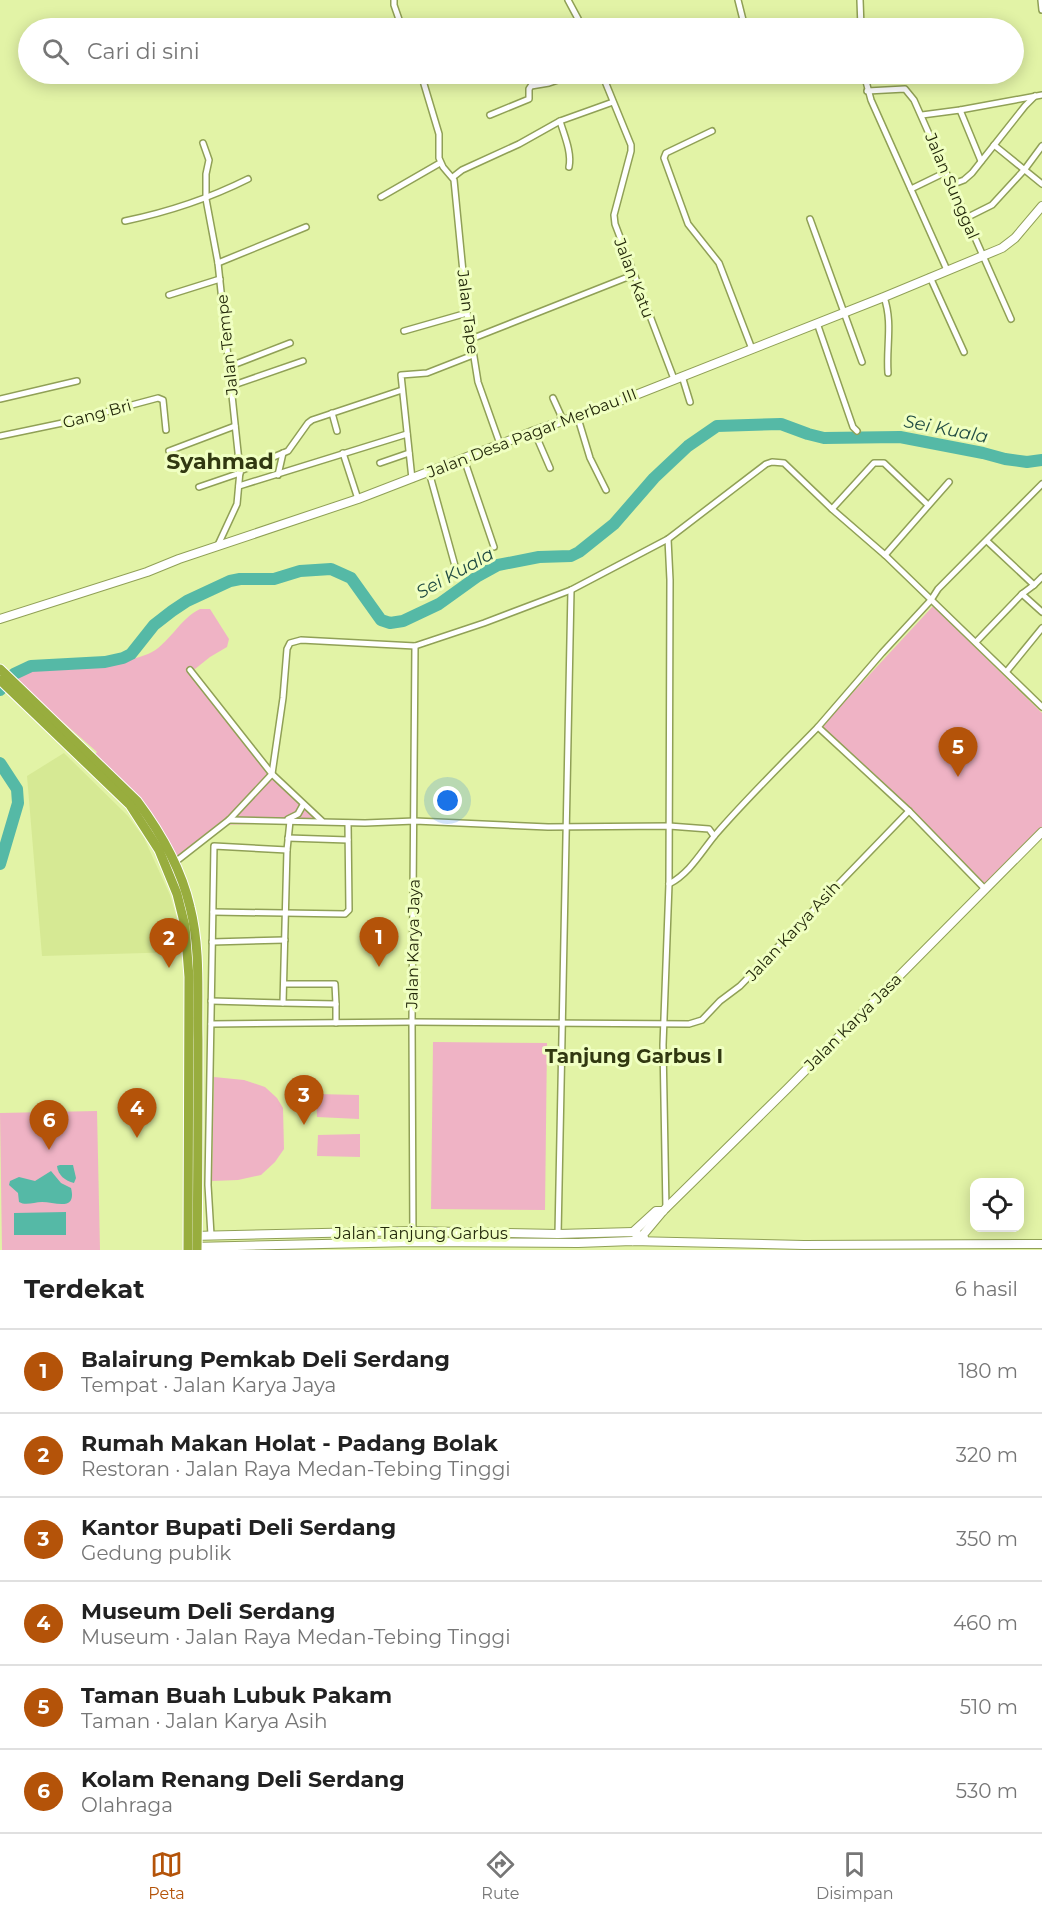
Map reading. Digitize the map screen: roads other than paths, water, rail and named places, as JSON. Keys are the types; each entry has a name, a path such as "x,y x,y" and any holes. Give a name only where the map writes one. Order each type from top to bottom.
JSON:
{"highway":[{"path":"0,669 19,693 130,805 159,850 177,894 185,926 188,958 193,1236"},
{"path":"0,680 19,693 137,801 152,821 174,863 190,907 197,957 193,1249"}],"street":[{"path":"394,0 399,18"},
{"path":"568,0 578,18"},
{"path":"738,0 742,18"},
{"path":"860,0 861,18"},
{"path":"1041,0 1042,10"},
{"path":"424,84 439,134 440,163 450,174 519,144 560,121 613,102"},
{"path":"490,115 529,99 531,86 543,84"},
{"name":"Jalan Katu","path":"606,84 631,144 614,219 674,379"},
{"path":"866,84 947,270"},
{"name":"Jalan Sunggal","path":"867,91 905,89 914,100 1011,318"},
{"path":"922,115 1039,95"},
{"path":"951,185 968,177 1039,95"},
{"path":"960,110 981,161"},
{"path":"560,121 567,144 569,167"},
{"path":"712,131 666,153 664,158 688,224 719,263 752,349"},
{"name":"Jalan Tempe","path":"203,143 209,164 206,174 206,199 220,279 240,472 237,504 220,545"},
{"path":"994,145 1042,184"},
{"path":"966,218 992,205 1025,170 1042,146"},
{"path":"381,196 440,163"},
{"path":"911,189 946,172"},
{"name":"Jalan Tape","path":"450,174 473,355 478,382 500,444"},
{"path":"125,221 206,199 248,179"},
{"name":"Jalan Desa Pagar Merbau III","path":"0,619 147,572 358,499 563,420 628,398 884,297 1002,248 1039,217 1042,206"},
{"path":"810,219 862,362"},
{"path":"218,263 306,228"},
{"path":"471,339 633,274"},
{"path":"930,277 963,352"},
{"path":"169,295 220,279"},
{"path":"884,297 888,311 890,339 888,373"},
{"path":"404,331 467,313"},
{"path":"817,323 853,427 857,431"},
{"path":"228,367 290,343"},
{"path":"412,479 402,373 427,373 473,355"},
{"path":"231,386 303,361"},
{"path":"682,376 690,402"},
{"path":"0,399 77,381"},
{"path":"199,487 240,472 290,449 308,423 402,390"},
{"name":"Gang Bri","path":"0,436 158,398 163,400 166,430"},
{"path":"553,398 563,420"},
{"path":"332,413 338,431"},
{"path":"577,415 590,458 606,490"},
{"path":"169,451 235,426"},
{"path":"534,431 550,468"},
{"path":"239,486 407,434"},
{"path":"276,476 283,453"},
{"path":"343,453 358,499"},
{"path":"380,463 410,453"},
{"path":"464,459 494,547"},
{"path":"174,863 229,820 272,774 283,698 287,649 290,643 301,640 415,646 484,623 571,590 668,539 766,464 772,462 784,464 885,555 1042,707"},
{"path":"832,509 877,462 884,463 928,505"},
{"path":"429,472 457,573"},
{"path":"885,555 949,482"},
{"path":"669,884 679,879 714,836 818,727 882,653 932,600 938,590 1042,484"},
{"path":"664,1210 664,1024 669,884 670,580 668,539"},
{"path":"987,541 1034,585"},
{"path":"976,642 1042,577"},
{"path":"558,1243 571,590"},
{"path":"1023,594 1042,612"},
{"path":"1007,671 1042,628"},
{"name":"Jalan Karya Jaya","path":"412,1242 415,646"},
{"path":"190,670 272,774 322,821"},
{"path":"818,727 909,811 985,889"},
{"path":"286,821 298,814 303,805"},
{"name":"Jalan Karya Asih","path":"211,1024 412,1022 689,1024 702,1020 720,1001 740,986 909,811"},
{"path":"229,820 348,823 415,821 566,828 669,826 709,829 714,836"},
{"path":"283,1003 288,838 286,821"},
{"path":"213,912 345,914 348,912 348,823"},
{"name":"Jalan Karya Jasa","path":"633,1237 642,1236 664,1210 794,1083 1042,832"},
{"path":"211,835 214,846 208,1185 211,1235"},
{"path":"288,838 348,840"},
{"path":"214,846 286,850"},
{"path":"212,942 285,940"},
{"path":"284,984 335,984 336,1023"},
{"path":"211,1001 336,1004"},
{"name":"Jalan Karya Jasa","path":"633,1237 657,1211 664,1210"},
{"name":"Jalan Tanjung Garbus","path":"193,1236 412,1231 633,1237 650,1242 804,1247 1042,1244"},
{"path":"642,1236 650,1242"},
{"name":"Jalan Tanjung Garbus","path":"193,1249 412,1242 498,1247 558,1243 578,1247 633,1237"}],"water":[{"path":"73,1165 76,1178 74,1183 60,1175 57,1166"},
{"path":"51,1171 61,1183 71,1188 71,1200 68,1203 24,1204 19,1202 18,1193 9,1185 10,1181 19,1177 35,1181"},
{"path":"66,1212 66,1235 14,1235 14,1213"}],"waterway":[{"name":"Sei Kuala","path":"0,690 14,674 31,666 105,662 123,658 131,654 154,625 172,611 187,601 230,581 240,579 274,579 300,571 331,569 351,578 381,620 390,623 403,621 439,604 478,576 498,565 539,557 571,556 579,552 614,524 654,478 688,446 717,426 781,424 824,438 900,437 1005,459 1027,462 1042,460"},
{"name":"Sei Kuala","path":"0,763 17,789 18,803 0,864"}],"place":[{"name":"Taman Buah Lubuk Pakam","path":"958,777"},
{"name":"Balairung Pemkab Deli Serdang","path":"379,967"},
{"name":"Rumah Makan Holat - Padang Bolak","path":"169,968"},
{"name":"Kantor Bupati Deli Serdang","path":"304,1125"},
{"name":"Museum Deli Serdang","path":"137,1138"},
{"name":"Kolam Renang Deli Serdang","path":"49,1150"}],"district":[{"name":"Syahmad","path":"220,461"},
{"name":"Tanjung Garbus I","path":"634,1056"}]}
